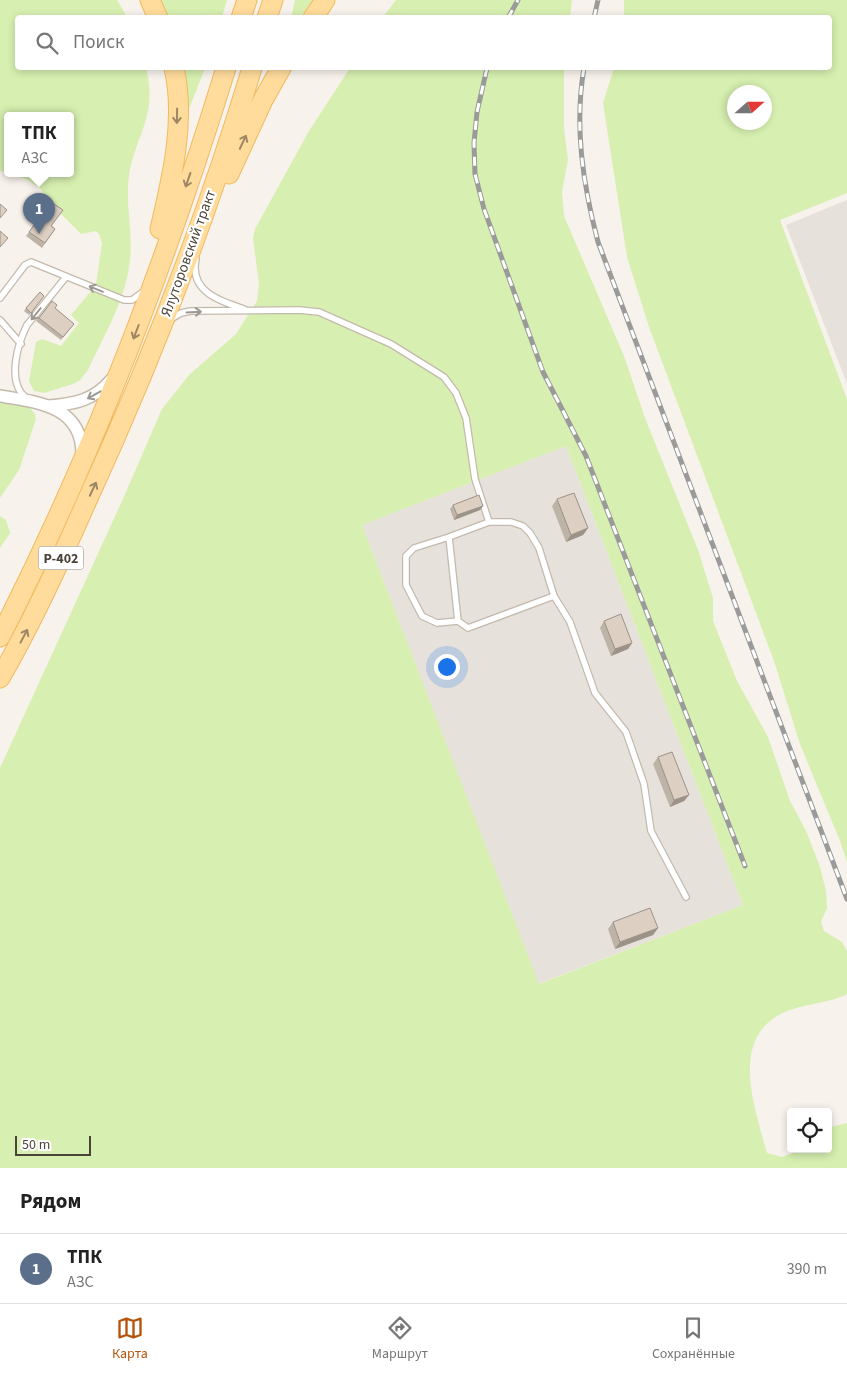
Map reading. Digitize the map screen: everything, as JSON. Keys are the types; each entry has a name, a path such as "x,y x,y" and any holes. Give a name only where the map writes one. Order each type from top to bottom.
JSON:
{"main road":[{"path":"150,0 157,15"},
{"path":"242,15 247,0"},
{"path":"268,15 273,0"},
{"path":"315,15 325,0"},
{"path":"155,275 160,233 172,175 176,144 177,91 174,70"},
{"name":"Ялуторовский тракт","path":"82,463 124,361 225,70"},
{"name":"Ялуторовский тракт","path":"117,436 219,170 251,70"},
{"path":"178,281 252,123 280,70"},
{"path":"203,229 219,170"},
{"name":"Р-402","path":"0,678 46,592 117,436"},
{"name":"Р-402","path":"0,637 82,463"}],"street":[{"path":"49,406 70,404 94,396 103,390 124,361"},
{"path":"0,396 49,406 76,424 82,443 82,463"},
{"path":"0,685 12,657"}],"lane":[{"path":"203,229 194,269 202,288 220,301 250,311"},
{"path":"0,298 25,265 32,262 128,300 138,297 155,275"},
{"path":"30,401 23,396 16,376 16,363 20,344 27,324 66,276"},
{"path":"117,436 142,389 168,324 174,316 190,311 304,310 331,316 391,344 444,377 456,393 466,418 475,479 489,522"},
{"path":"0,320 20,344"},
{"path":"554,596 468,628 458,621 437,623 422,616 406,585 406,556 414,548 489,522 511,522 523,526 530,534 539,548 554,596 570,622 595,693 626,732 644,784 651,831 686,897"},
{"path":"449,537 458,621"}],"shaded area":[{"path":"847,200 847,384 786,225"},
{"path":"566,446 743,905 538,984 362,525"}],"green space":[{"path":"0,0 117,0 126,15 15,15 15,70 146,70 149,85 148,112 129,175 128,196 131,248 128,274 120,302 88,370 80,380 44,393 34,391 29,381 36,342 42,339 61,346 79,323 71,315 96,285 102,243 96,231 81,234 51,204 40,188 20,177 74,177 74,112 4,112 4,172 0,171"},
{"path":"160,0 227,0 223,15 168,15"},
{"path":"295,0 314,0 303,15 292,15"},
{"path":"396,0 572,0 570,15 385,15"},
{"path":"624,0 847,0 847,193 780,220 847,399 847,862 800,744 774,661 649,327 627,257 603,103 613,70 832,70 832,15 624,15"},
{"path":"183,70 204,70 187,114"},
{"path":"349,70 564,70 564,129 568,160 562,192 564,216 624,356 645,418 698,550 713,598 713,621 737,681 768,737 790,801 807,833 820,867 826,891 827,908 821,922 824,931 842,942 847,951 847,994 839,998 794,1009 777,1016 763,1028 754,1043 750,1061 750,1080 757,1118 767,1153 782,1157 793,1153 832,1153 832,1127 847,1123 847,1168 0,1168 0,768 162,409 189,375 236,334 257,301 259,284 253,238 255,229 309,131","holes":["566,446 743,905 539,984 362,525"]},
{"path":"0,402 28,406 35,414 36,419 19,470 0,498"},
{"path":"0,516 6,520 10,533 0,548"}],"building":[{"path":"51,202 63,210 51,226 55,229 45,243 29,232"},
{"path":"0,204 7,210 0,218"},
{"path":"0,231 8,238 0,247"},
{"path":"40,292 44,296 31,313 26,308"},
{"path":"52,301 57,305 55,308 74,324 63,337 39,318"},
{"path":"574,493 588,528 571,535 557,499"},
{"path":"479,495 483,506 457,515 453,505"},
{"path":"621,614 632,643 615,649 604,621"},
{"path":"672,752 689,795 674,800 658,757"},
{"path":"650,908 658,928 620,942 613,922"}],"railway":[{"path":"510,15 518,0"},
{"path":"595,15 598,0"},
{"path":"487,70 477,112 474,143 475,174 484,209 543,372 586,456 745,866"},
{"path":"584,70 581,90 580,134 584,177 598,242 847,899"}],"place":[{"name":"ТПК","path":"39,234"}]}
